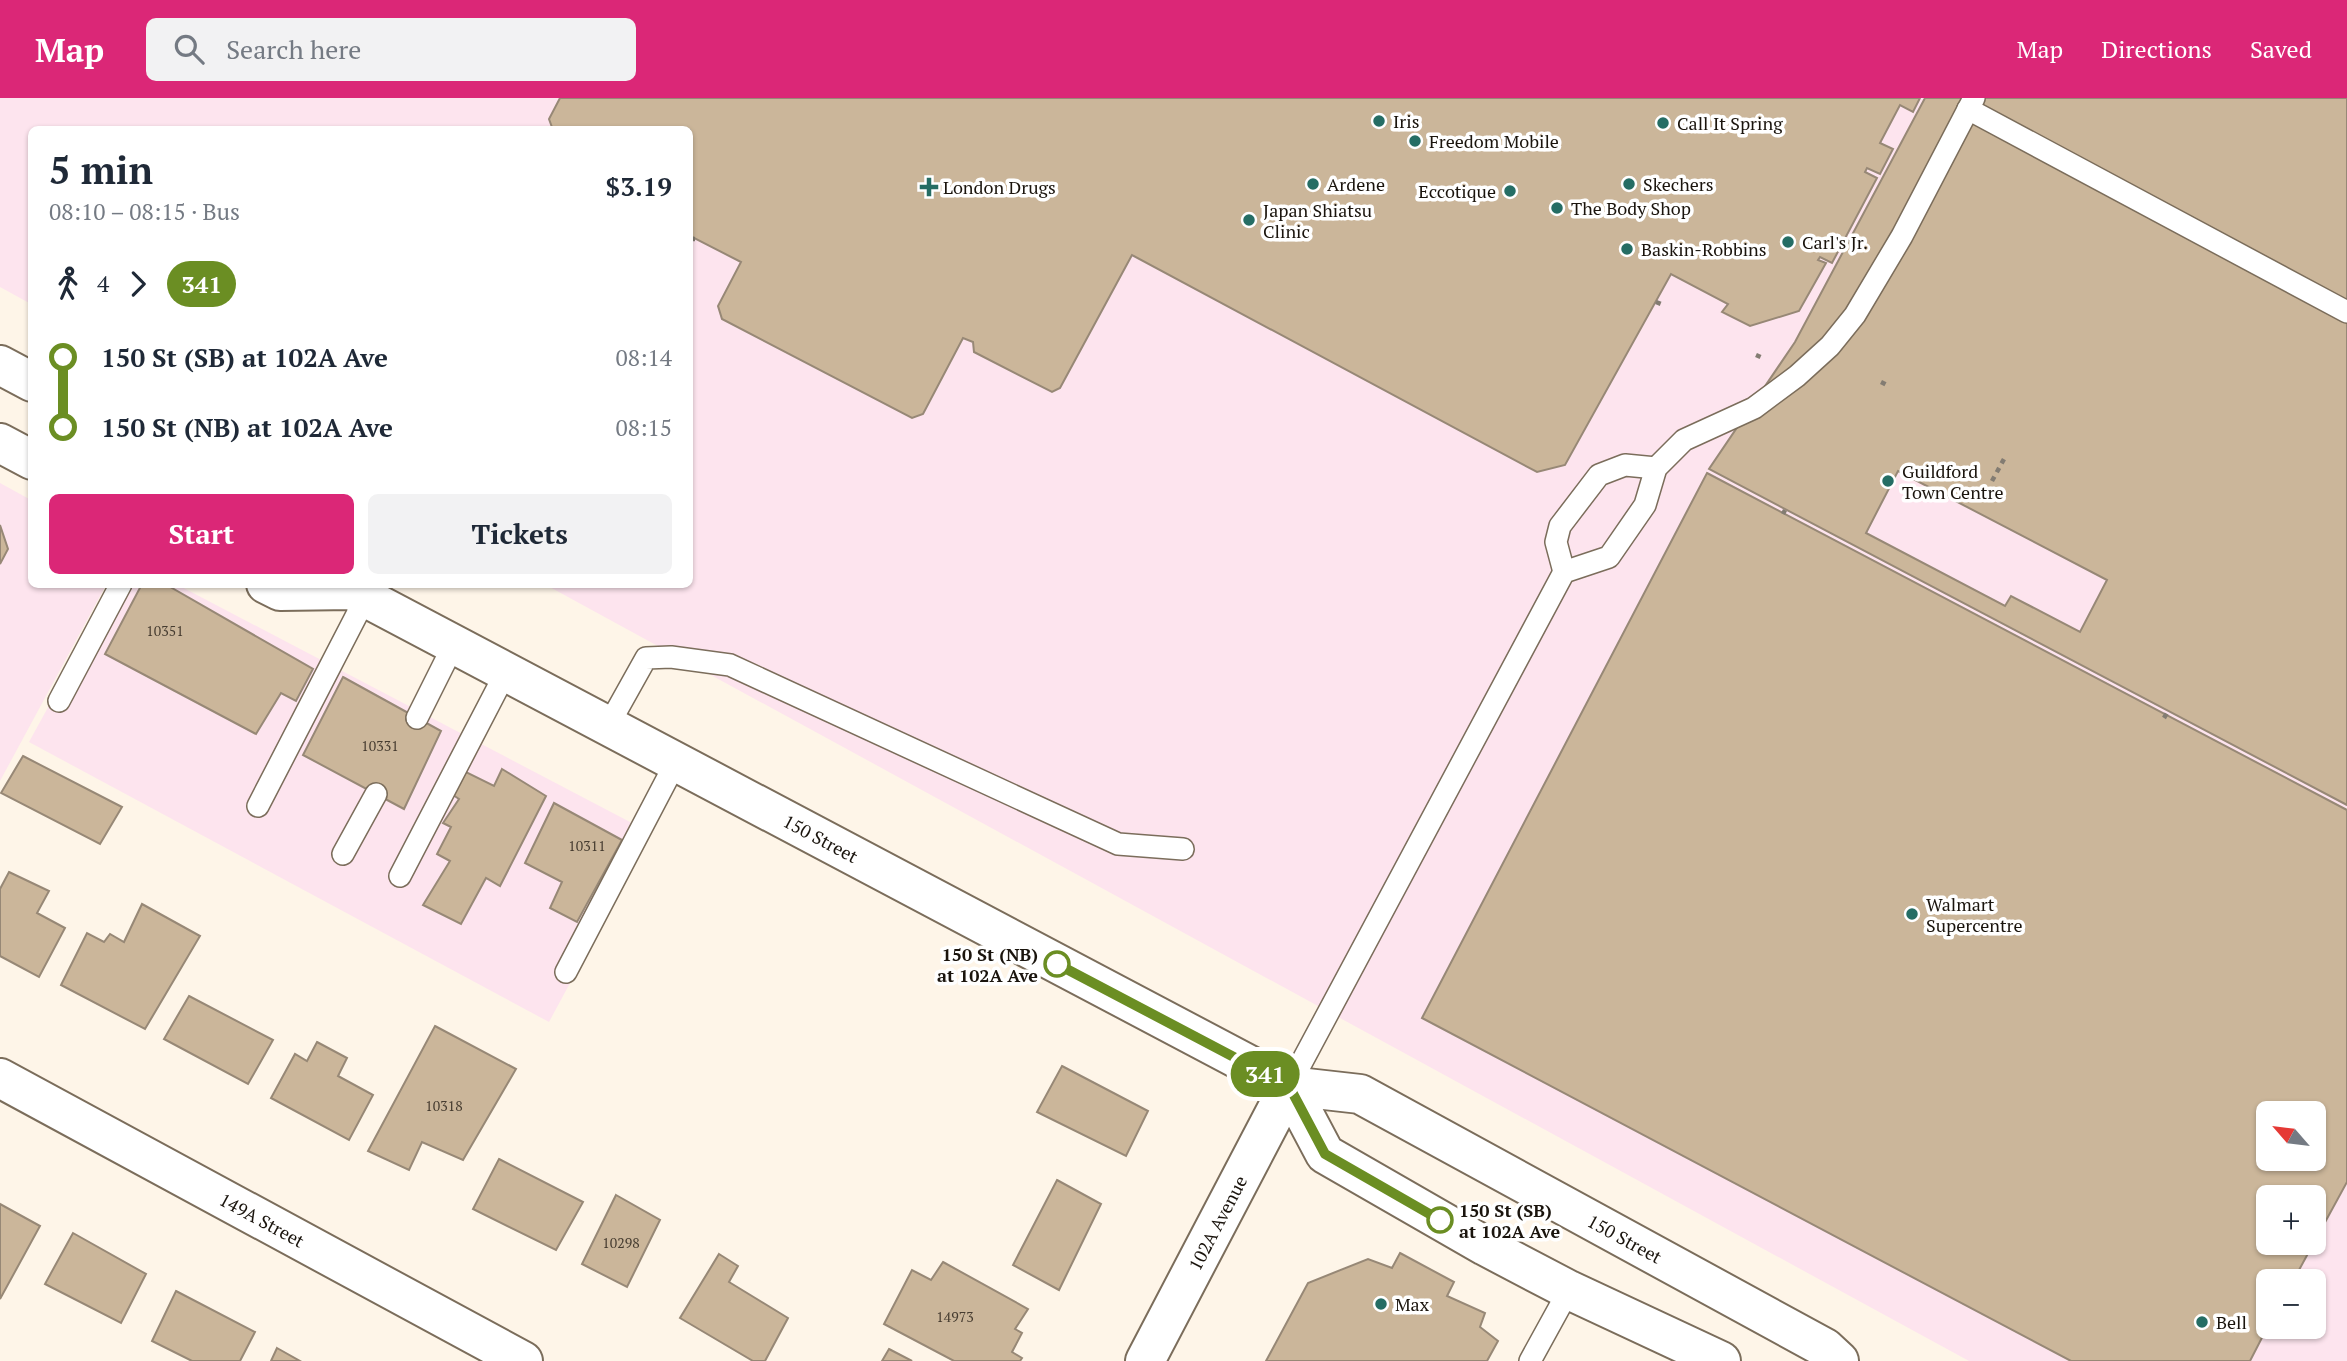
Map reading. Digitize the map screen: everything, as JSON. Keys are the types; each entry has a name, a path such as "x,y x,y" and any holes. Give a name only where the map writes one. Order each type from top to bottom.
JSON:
{"main road":[{"path":"0,365 28,380"},
{"path":"0,443 28,458"},
{"name":"150 Street","path":"274,588 280,591 355,591 1289,1086 1360,1094 1825,1348 1839,1361"},
{"name":"149A Street","path":"0,1078 523,1361"},
{"path":"1289,1086 1325,1154 1485,1246 1569,1290 1721,1361"},
{"name":"102A Avenue","path":"1145,1361 1289,1086"}],"lane":[{"path":"1289,1086 1564,572 1609,556 1645,505 1656,468 1684,440 1754,408 1797,376 1830,346 1855,315 1902,236 1971,103 2347,312"},
{"path":"1564,572 1556,542 1560,526 1599,475 1625,465 1656,468"},
{"path":"59,701 119,588"},
{"path":"258,806 355,591"},
{"path":"417,718 454,644"},
{"path":"608,726 646,658 671,657 730,664 1118,844 1183,849"},
{"path":"400,876 506,672"},
{"path":"566,972 676,762"},
{"path":"343,854 376,794"},
{"path":"1530,1361 1569,1290"}],"path":[{"path":"1756,355 1765,359"},
{"path":"1881,382 1887,386"},
{"path":"1992,481 2004,459"}],"shaded area":[{"path":"0,98 2347,98 2347,1361 1969,1361 552,588 693,588 693,126 28,126 28,302 0,287"},
{"path":"0,483 28,498 28,588 104,588 0,781"},
{"path":"113,588 184,588 651,833 549,1022 29,742"}],"building":[{"path":"560,98 1920,98 1913,112 1900,105 1880,143 1893,149 1880,174 1867,168 1865,172 1877,178 1832,263 1820,257 1818,260 1826,263 1799,311 1750,326 1722,312 1728,304 1671,274 1565,465 1537,472 1132,255 1060,388 1052,392 974,352 973,342 963,338 923,414 912,418 722,319 718,306 741,262 693,238 693,126 552,126 549,119"},
{"path":"1925,98 2347,98 2347,805 1709,469 1795,342","holes":["1898,471 2107,580 2080,632 2011,596 2005,606 1866,533"]},
{"name":"Walmart Supercentre","path":"1707,473 2347,810 2347,1182 2326,1220 2326,1185 2256,1185 2256,1255 2307,1255 2300,1269 2256,1269 2256,1339 2261,1339 2250,1361 2071,1361 1422,1018"},
{"path":"0,525 8,549 0,564"},
{"path":"140,588 172,588 313,669 296,701 281,693 256,734 105,654"},
{"path":"343,677 441,731 404,809 303,755"},
{"path":"23,756 122,807 100,844 1,793"},
{"path":"502,769 546,796 500,886 486,878 461,924 423,905 450,861 437,854 451,827 443,823 459,799 453,795 464,771 494,786"},
{"path":"554,803 622,840 577,922 550,908 562,882 525,863"},
{"path":"9,872 49,891 37,913 65,928 39,977 0,956 0,889"},
{"path":"142,904 200,936 145,1029 61,985 87,933 104,942 110,934 124,942"},
{"path":"189,996 273,1040 248,1084 164,1039"},
{"path":"435,1026 516,1069 463,1160 422,1142 409,1170 368,1151"},
{"path":"317,1042 347,1058 338,1076 373,1095 349,1140 271,1098 295,1054 307,1061"},
{"path":"1062,1066 1148,1111 1126,1156 1037,1112"},
{"path":"499,1159 583,1202 556,1250 473,1209"},
{"path":"1057,1180 1101,1204 1059,1290 1013,1265"},
{"path":"616,1195 660,1220 627,1287 582,1264"},
{"path":"0,1204 40,1226 0,1299"},
{"path":"73,1233 146,1274 121,1323 45,1284"},
{"name":"Max","path":"1400,1253 1454,1282 1447,1296 1485,1313 1480,1327 1498,1341 1487,1361 1266,1361 1308,1283 1368,1259 1392,1268"},
{"path":"719,1254 738,1266 729,1282 788,1318 765,1361 753,1361 680,1318"},
{"path":"943,1262 1028,1309 1015,1329 1022,1333 1012,1352 1022,1358 1020,1361 954,1361 884,1324 912,1270 931,1280"},
{"path":"176,1291 255,1332 240,1361 192,1361 152,1341"},
{"path":"277,1348 300,1361 271,1361"},
{"path":"889,1349 912,1361 882,1361"}],"bus line":[{"name":"341","path":"1057,964 1289,1086 1325,1154 1440,1220"}],"place":[{"name":"Iris","path":"1379,121"},
{"name":"Call It Spring","path":"1663,123"},
{"name":"Freedom Mobile","path":"1415,141"},
{"name":"Ardene","path":"1313,184"},
{"name":"Skechers","path":"1629,184"},
{"name":"London Drugs","path":"929,187"},
{"name":"Eccotique","path":"1510,191"},
{"name":"The Body Shop","path":"1557,208"},
{"name":"Japan Shiatsu Clinic","path":"1249,220"},
{"name":"Carl's Jr.","path":"1788,242"},
{"name":"Baskin-Robbins","path":"1627,249"},
{"name":"Guildford Town Centre","path":"1888,481"},
{"name":"Walmart Supercentre","path":"1912,914"},
{"name":"150 St (NB) at 102A Ave","path":"1057,964"},
{"name":"150 St (SB) at 102A Ave","path":"1440,1220"},
{"name":"Max","path":"1381,1304"},
{"name":"Bell","path":"2202,1322"}]}
